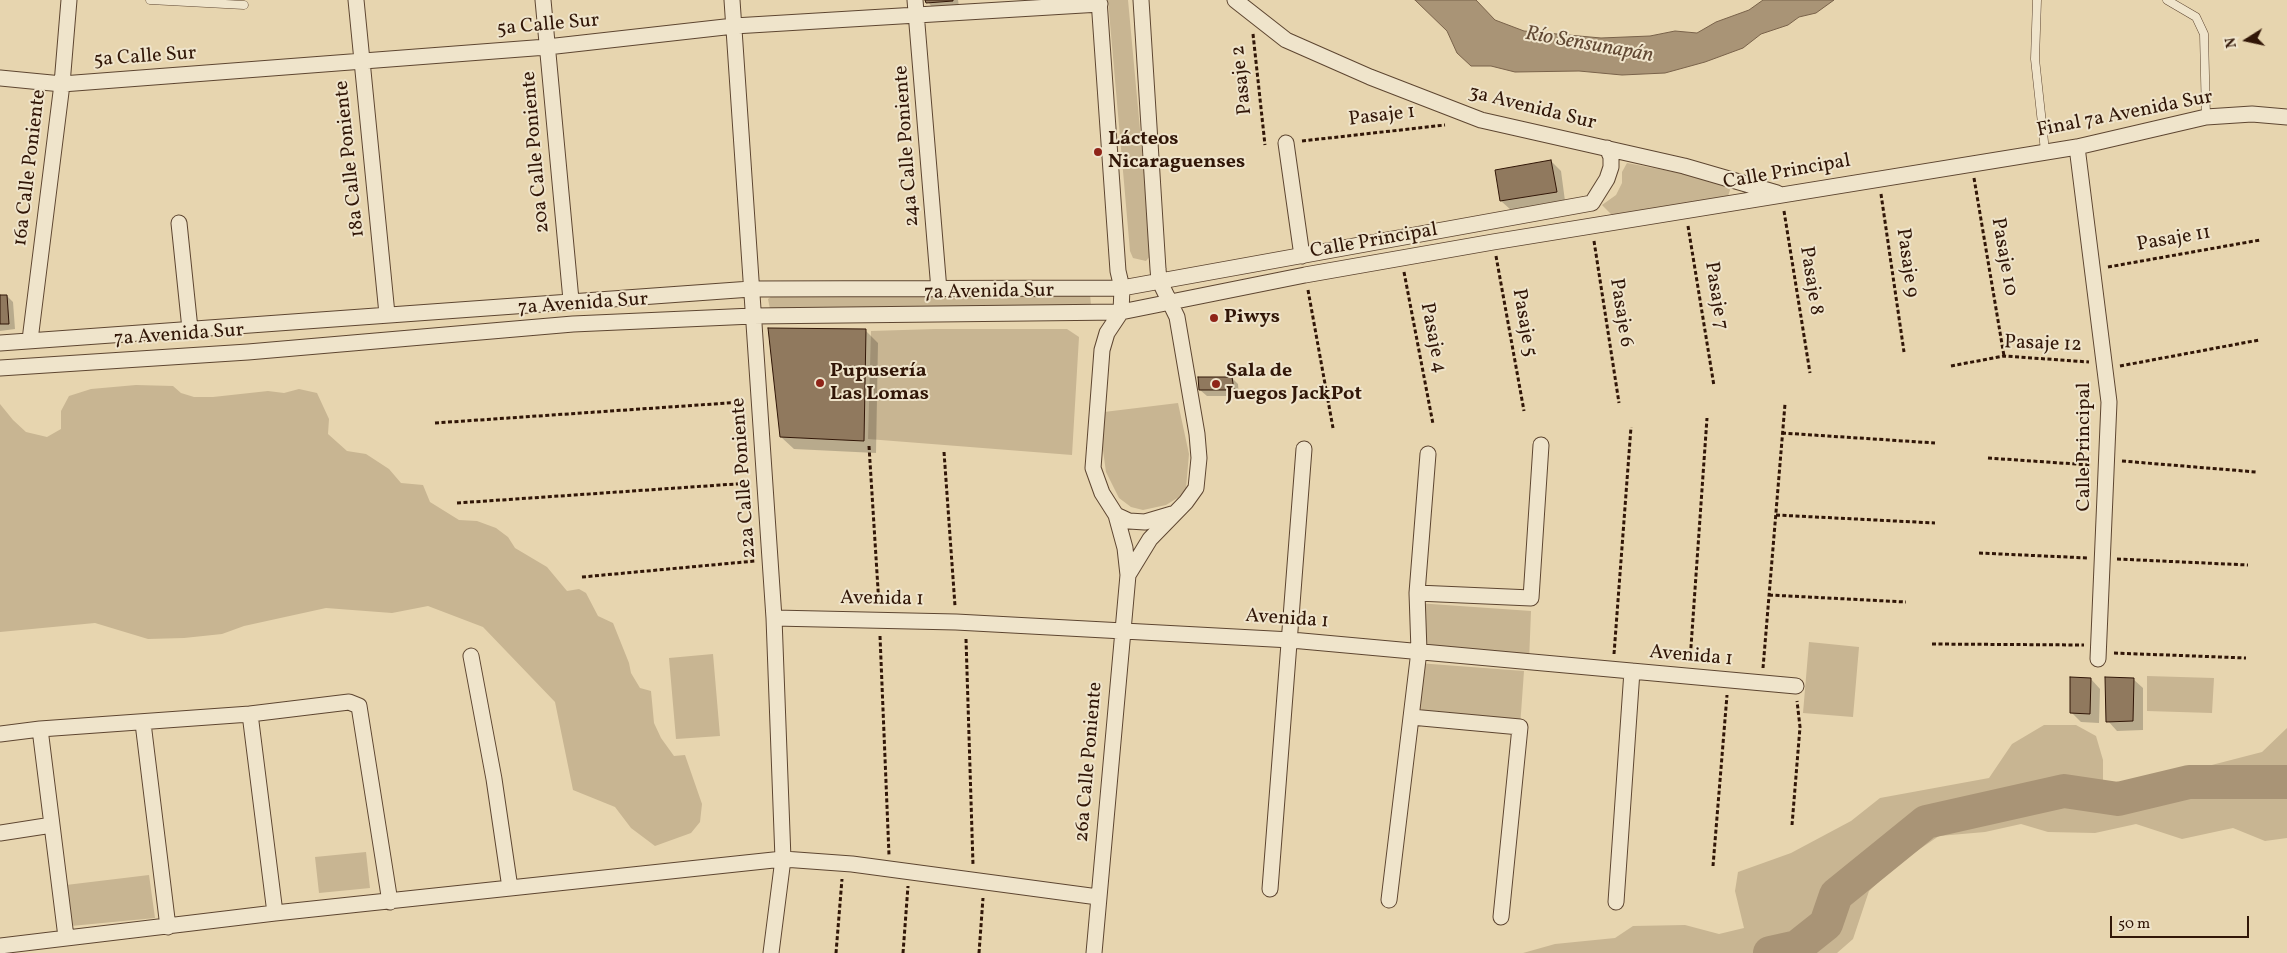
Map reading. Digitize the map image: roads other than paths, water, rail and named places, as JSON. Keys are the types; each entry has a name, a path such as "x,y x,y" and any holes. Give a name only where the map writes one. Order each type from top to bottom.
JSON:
{"street":[{"name":"16a Calle Poniente","path":"30,340 62,84 69,0"},
{"name":"18a Calle Poniente","path":"356,0 387,314"},
{"name":"20a Calle Poniente","path":"542,0 571,300"},
{"name":"22a Calle Poniente","path":"732,0 751,289 761,400 774,618 783,859 771,953"},
{"path":"1142,0 1159,280 1169,301"},
{"name":"3a Avenida Sur","path":"1235,0 1286,40 1370,77 1481,120 1684,166 1781,194"},
{"name":"5a Calle Sur","path":"0,78 62,84 547,47 916,7 1099,2"},
{"path":"1099,2 1118,271 1122,288 1121,312"},
{"name":"24a Calle Poniente","path":"916,7 939,290"},
{"name":"Final 7a Avenida Sur","path":"1972,163 2077,147 2206,117 2252,114 2287,117"},
{"path":"1286,143 1302,256"},
{"name":"Calle Principal","path":"2077,147 2109,402 2098,652"},
{"path":"1607,148 1611,157 1611,167 1592,203 1610,224"},
{"name":"Calle Principal","path":"1169,301 1493,242 1972,163"},
{"name":"Calle Principal","path":"1159,280 1592,203"},
{"path":"180,223 190,329"},
{"name":"7a Avenida Sur","path":"0,343 571,300 751,289 939,290 1122,288 1159,280"},
{"name":"7a Avenida Sur","path":"0,368 248,352 572,324 753,316 1121,312 1169,301"},
{"name":"26a Calle Poniente","path":"1128,575 1150,539 1177,512 1196,488 1199,458 1177,317 1169,301"},
{"name":"26a Calle Poniente","path":"1094,953 1128,575 1125,548 1116,515 1102,493 1092,468 1102,350 1107,333 1121,312"},
{"path":"1417,593 1531,598 1541,445"},
{"path":"1270,889 1291,640 1304,449"},
{"path":"1389,900 1419,651 1417,593 1428,454"},
{"path":"1116,515 1129,521 1145,522 1177,512"},
{"name":"Avenida 1","path":"774,618 961,622 1291,640 1796,686"},
{"path":"471,656 494,779 510,888"},
{"path":"1616,902 1632,671"},
{"path":"0,734 40,729 250,714 348,702 359,706 362,714 390,902"},
{"path":"250,714 275,913"},
{"path":"1411,717 1520,727 1501,917"},
{"path":"143,723 168,927"},
{"path":"40,729 66,937"},
{"path":"0,833 52,825"},
{"path":"0,946 275,913 783,859 890,869 1098,896"}],"lane":[{"path":"150,0 244,5"},
{"path":"2037,0 2035,59 2044,151"},
{"path":"2167,0 2196,17 2204,34 2206,117"}],"water":[{"name":"Río Sensunapán","path":"1415,0 1476,0 1495,20 1524,31 1601,38 1650,36 1675,31 1697,33 1716,22 1749,10 1763,0 1834,0 1816,13 1799,17 1788,25 1761,34 1743,48 1705,62 1665,73 1622,75 1579,71 1515,72 1491,66 1471,66 1457,53 1447,31"}],"waterway":[{"path":"1770,953 1797,947 1826,924 1836,895 1926,822 2064,791 2118,799 2189,782 2287,782"}],"place":[{"name":"Lácteos Nicaraguenses","path":"1098,152"},
{"name":"Piwys","path":"1214,318"},
{"name":"Pupusería Las Lomas","path":"820,383"},
{"name":"Sala de Juegos JackPot","path":"1216,384"}]}
